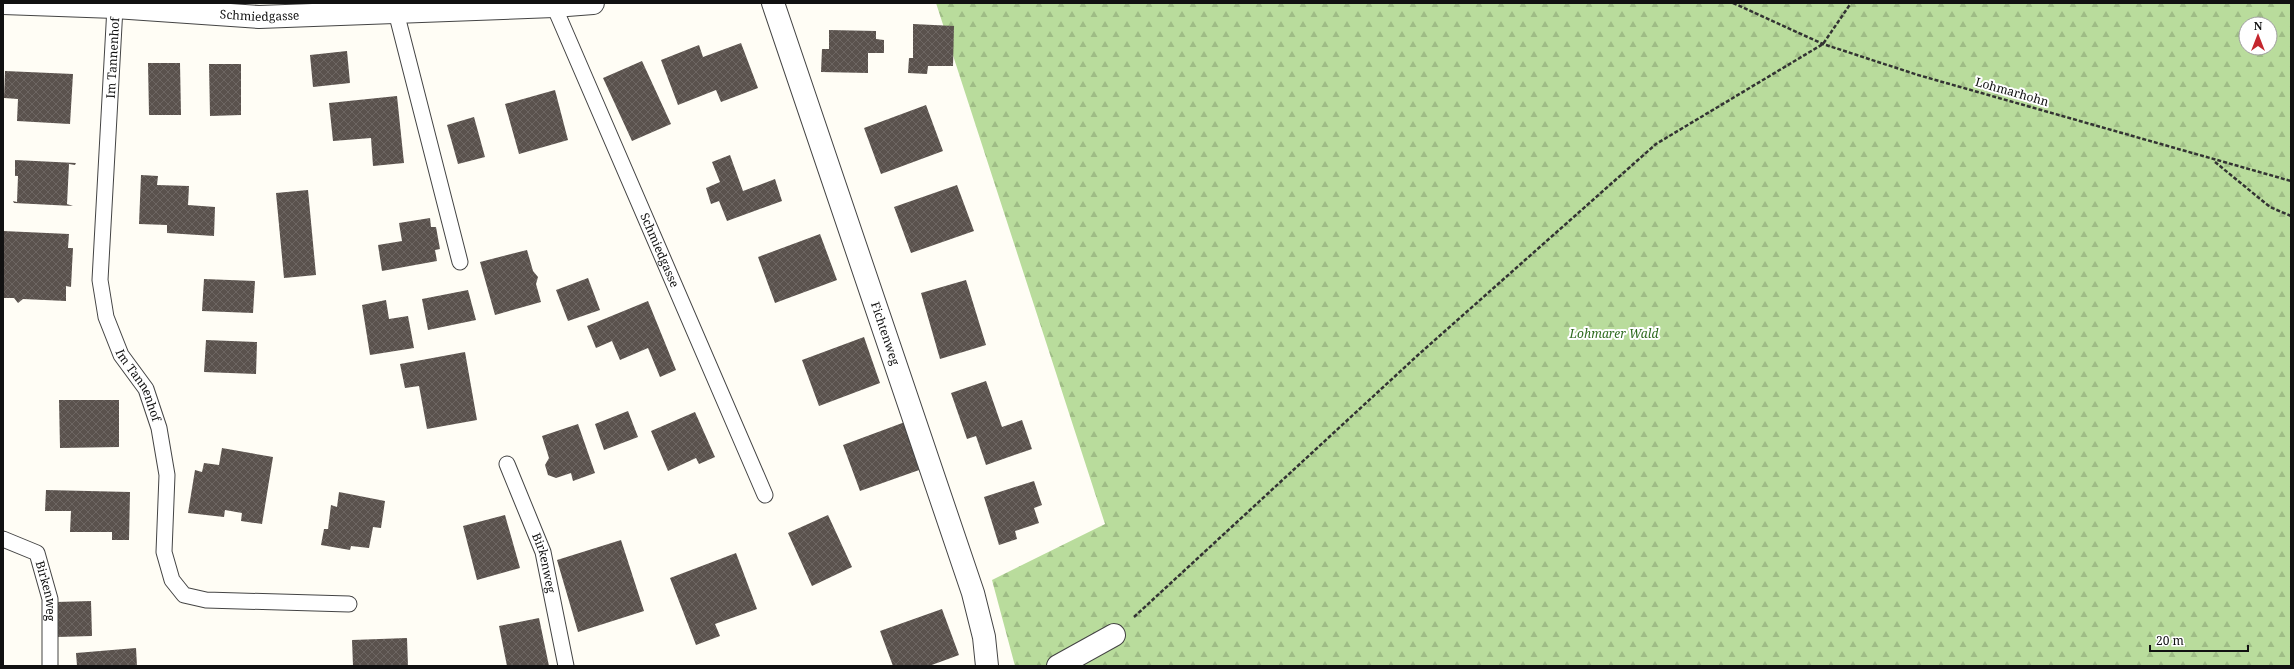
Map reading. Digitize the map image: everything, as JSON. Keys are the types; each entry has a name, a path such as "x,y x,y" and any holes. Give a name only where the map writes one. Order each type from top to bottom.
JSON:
{"street":[{"name":"Schmiedgasse","path":"3,3 115,7 259,17 554,6 593,3"},
{"name":"Fichtenweg","path":"773,3 973,593 984,637 987,666"},
{"path":"1058,666 1114,635"}],"lane":[{"name":"Schmiedgasse","path":"554,6 765,495"},
{"name":"Im Tannenhof","path":"115,7 100,280 106,317 121,355 146,389 159,428 167,475 164,552 172,580 184,595 206,600 349,604"},
{"path":"396,12 460,262"},
{"name":"Birkenweg","path":"507,464 543,552 566,666"},
{"name":"Birkenweg","path":"3,540 37,553 50,599 50,666"}],"path":[{"name":"Lohmarhohn","path":"1734,3 1823,44 1918,75 2291,181"},
{"path":"1114,635 1418,355 1656,144 1823,44 1851,3"},
{"path":"2213,160 2270,207 2291,216"}],"green space":[{"name":"Lohmarer Wald","path":"936,3 2291,3 2291,666 1015,666 992,580 1105,524"}],"building":[{"path":"913,24 954,26 953,66 928,66 927,74 908,73 909,58 913,58"},
{"path":"829,30 876,31 876,39 884,40 884,53 868,53 868,73 821,72 822,49 829,49"},
{"path":"741,43 758,88 721,102 716,90 678,105 661,60 699,45 703,57"},
{"path":"347,51 350,83 313,87 310,55"},
{"path":"642,61 671,124 632,141 603,78"},
{"path":"148,63 180,63 181,115 149,115"},
{"path":"209,64 241,64 241,115 210,116"},
{"path":"5,71 73,74 70,124 17,121 18,99 4,98"},
{"path":"555,90 568,140 519,154 505,104"},
{"path":"397,96 404,163 373,166 371,138 333,141 329,103"},
{"path":"926,105 943,151 881,174 864,128"},
{"path":"474,117 485,157 458,164 447,125"},
{"path":"730,155 743,191 775,179 782,201 727,221 719,201 711,204 706,188 720,182 712,162"},
{"path":"15,160 76,163 75,165 69,164 67,204 73,206 14,203 13,201 17,202 18,176 15,176"},
{"path":"141,175 158,176 157,185 189,186 188,205 215,207 214,236 167,233 167,225 139,224"},
{"path":"957,185 974,231 911,253 894,207"},
{"path":"308,190 316,275 284,278 276,193"},
{"path":"430,218 431,227 436,227 440,249 435,250 437,261 382,271 378,245 402,241 399,223"},
{"path":"3,231 69,234 68,248 73,248 71,287 66,286 66,301 23,299 18,303 14,298 3,298"},
{"path":"820,234 837,280 775,303 758,257"},
{"path":"527,250 533,271 538,277 536,284 541,302 495,315 480,262"},
{"path":"588,278 600,310 568,321 556,290"},
{"path":"204,279 255,281 253,313 202,311"},
{"path":"966,280 986,345 940,359 921,293"},
{"path":"468,290 476,320 428,330 422,299"},
{"path":"386,300 389,319 408,316 414,348 370,355 362,305"},
{"path":"648,301 676,370 660,377 648,348 620,360 612,341 596,348 587,326"},
{"path":"864,337 880,383 819,406 802,360"},
{"path":"206,340 257,342 256,374 204,372"},
{"path":"465,352 477,420 427,429 419,386 405,388 400,364"},
{"path":"986,381 1002,427 1022,420 1032,449 986,465 976,436 967,439 951,393"},
{"path":"59,400 119,400 119,447 60,448"},
{"path":"628,411 638,437 604,450 595,424"},
{"path":"695,412 715,457 699,464 696,458 668,471 651,431"},
{"path":"905,422 922,469 860,491 843,445"},
{"path":"578,424 595,473 573,481 571,473 556,478 548,475 545,465 549,458 542,436"},
{"path":"222,448 273,457 262,524 241,521 242,513 225,510 224,517 188,513 195,470 202,472 204,463 219,465"},
{"path":"1034,481 1042,505 1034,508 1039,523 1015,531 1017,539 999,545 984,497"},
{"path":"46,490 130,492 129,540 112,540 112,532 70,532 71,511 45,511"},
{"path":"339,492 385,501 381,528 373,527 369,548 351,546 350,550 321,545 324,529 328,529 331,505 337,507"},
{"path":"505,515 520,568 477,580 463,526"},
{"path":"828,515 852,567 812,586 788,533"},
{"path":"621,540 644,611 578,632 557,560"},
{"path":"736,553 757,609 715,624 720,636 696,645 670,578"},
{"path":"91,601 92,636 57,637 56,602"},
{"path":"942,609 959,655 929,666 893,666 880,631"},
{"path":"539,618 549,666 507,666 499,626"},
{"path":"407,638 408,666 353,666 352,640"},
{"path":"136,648 137,666 77,666 76,653"}]}
